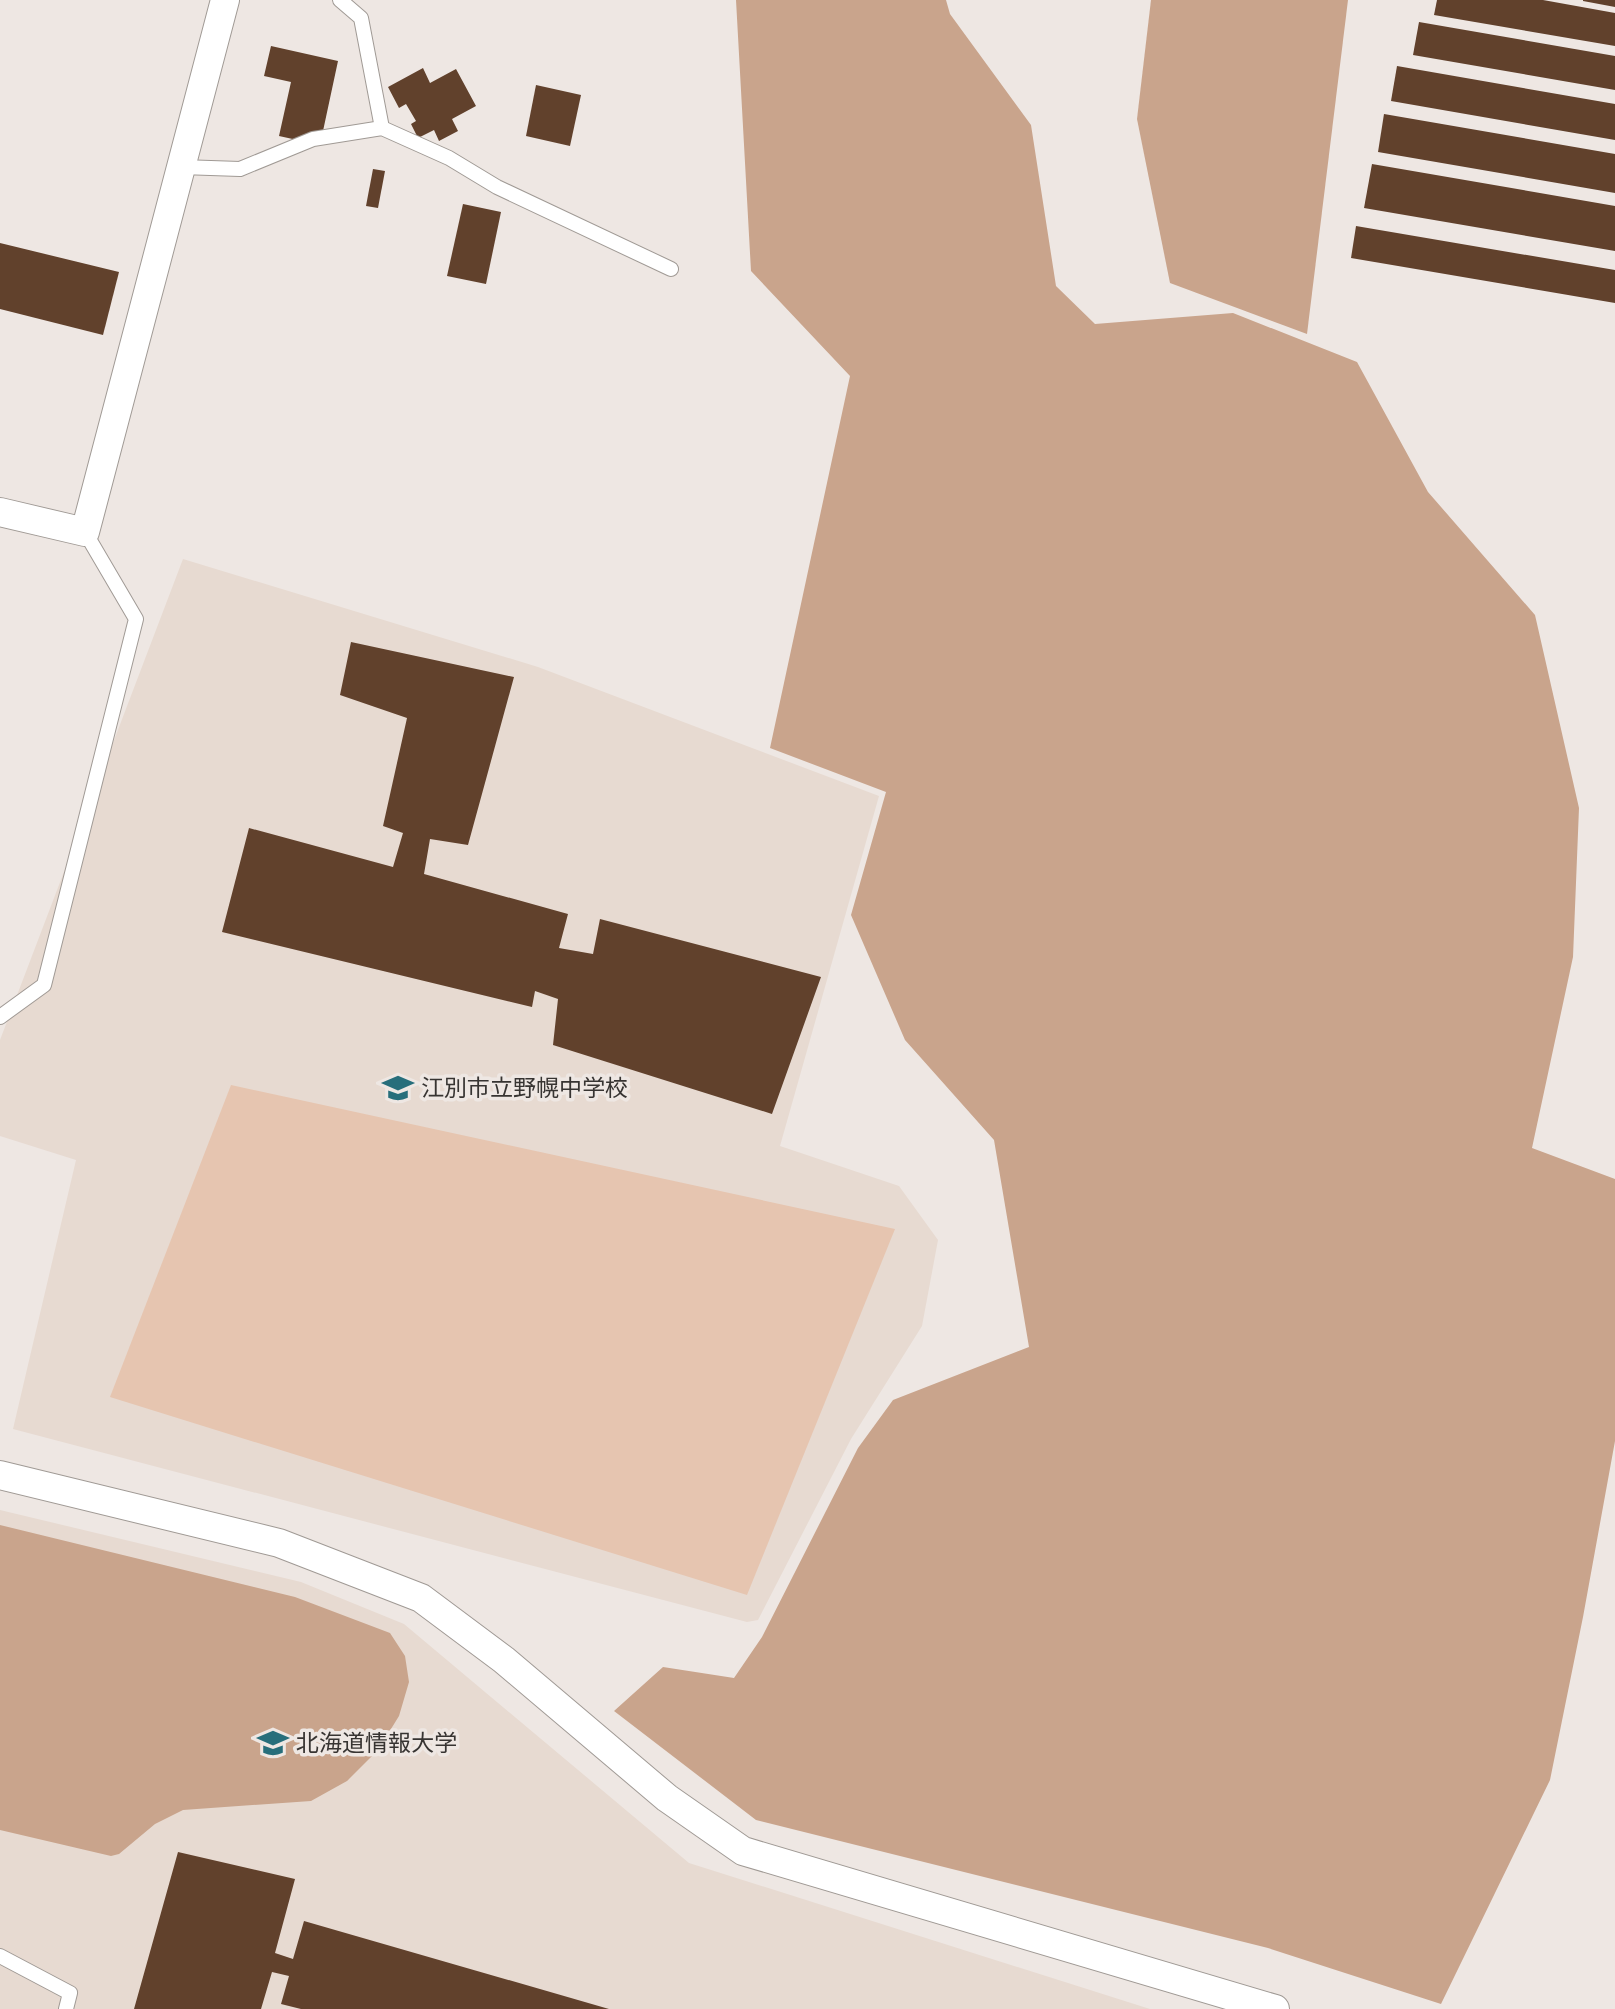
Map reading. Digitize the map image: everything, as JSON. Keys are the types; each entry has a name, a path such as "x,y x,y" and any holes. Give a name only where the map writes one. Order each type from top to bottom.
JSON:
{"street":[{"path":"0,512 85,532 225,0"},
{"path":"0,1475 279,1543 421,1598 504,1660 667,1798 743,1851 1275,2009"}],"lane":[{"path":"340,0 361,18 382,128"},
{"path":"181,167 240,169 313,139 382,128 449,158 497,187 671,269"},
{"path":"0,1017 44,985 136,619 85,532"},
{"path":"0,1955 70,1993 66,2009"}],"shaded area":[{"path":"736,0 946,0 950,14 1031,125 1056,286 1095,324 1233,313 1357,362 1428,492 1535,615 1579,808 1573,957 1532,1148 1615,1179 1615,1441 1550,1780 1441,2004 1268,1948 756,1820 614,1711 663,1667 734,1678 762,1637 858,1448 893,1400 1029,1347 994,1140 905,1040 851,915 886,792 770,748 850,376 751,271"},
{"path":"1151,0 1348,0 1307,334 1170,283 1137,119"},
{"name":"江別市立野幌中学校","path":"183,559 538,667 879,796 780,1146 899,1186 938,1240 922,1326 851,1439 758,1620 747,1622 13,1429 76,1160 0,1136 0,1040"},
{"path":"231,1085 895,1229 747,1595 110,1397"},
{"name":"北海道情報大学","path":"0,1510 301,1582 404,1624 689,1863 1150,2009 0,2009"},
{"path":"0,1525 295,1597 390,1633 405,1656 409,1682 399,1716 378,1750 347,1781 311,1801 183,1810 155,1824 119,1854 111,1856 0,1830"}],"building":[{"path":"1437,0 1543,0 1615,13 1615,46 1434,15"},
{"path":"1615,0 1615,7 1583,1"},
{"path":"1419,22 1615,56 1615,90 1413,55"},
{"path":"271,46 338,61 320,145 279,136 291,82 264,76"},
{"path":"1397,66 1615,104 1615,140 1391,101"},
{"path":"423,68 430,83 456,69 476,106 452,119 458,131 439,141 434,130 418,138 411,124 416,121 406,104 399,108 388,87"},
{"path":"536,85 581,95 570,146 526,136"},
{"path":"1384,114 1615,154 1615,193 1378,152"},
{"path":"1372,164 1615,206 1615,251 1364,208"},
{"path":"373,169 385,171 378,208 366,206"},
{"path":"463,204 501,212 486,284 447,276"},
{"path":"1356,226 1615,270 1615,303 1351,258"},
{"path":"0,243 119,272 103,335 0,309"},
{"path":"351,642 514,677 468,845 430,839 424,874 568,914 559,948 593,954 600,919 821,977 772,1114 553,1045 558,999 535,991 532,1007 222,932 249,828 393,867 403,833 383,826 407,718 340,695"},
{"path":"178,1852 295,1879 275,1953 293,1959 304,1921 609,2009 301,2009 281,2004 289,1976 272,1972 261,2009 134,2009"}],"place":[{"name":"江別市立野幌中学校","path":"398,1088"},
{"name":"北海道情報大学","path":"273,1743"}]}
